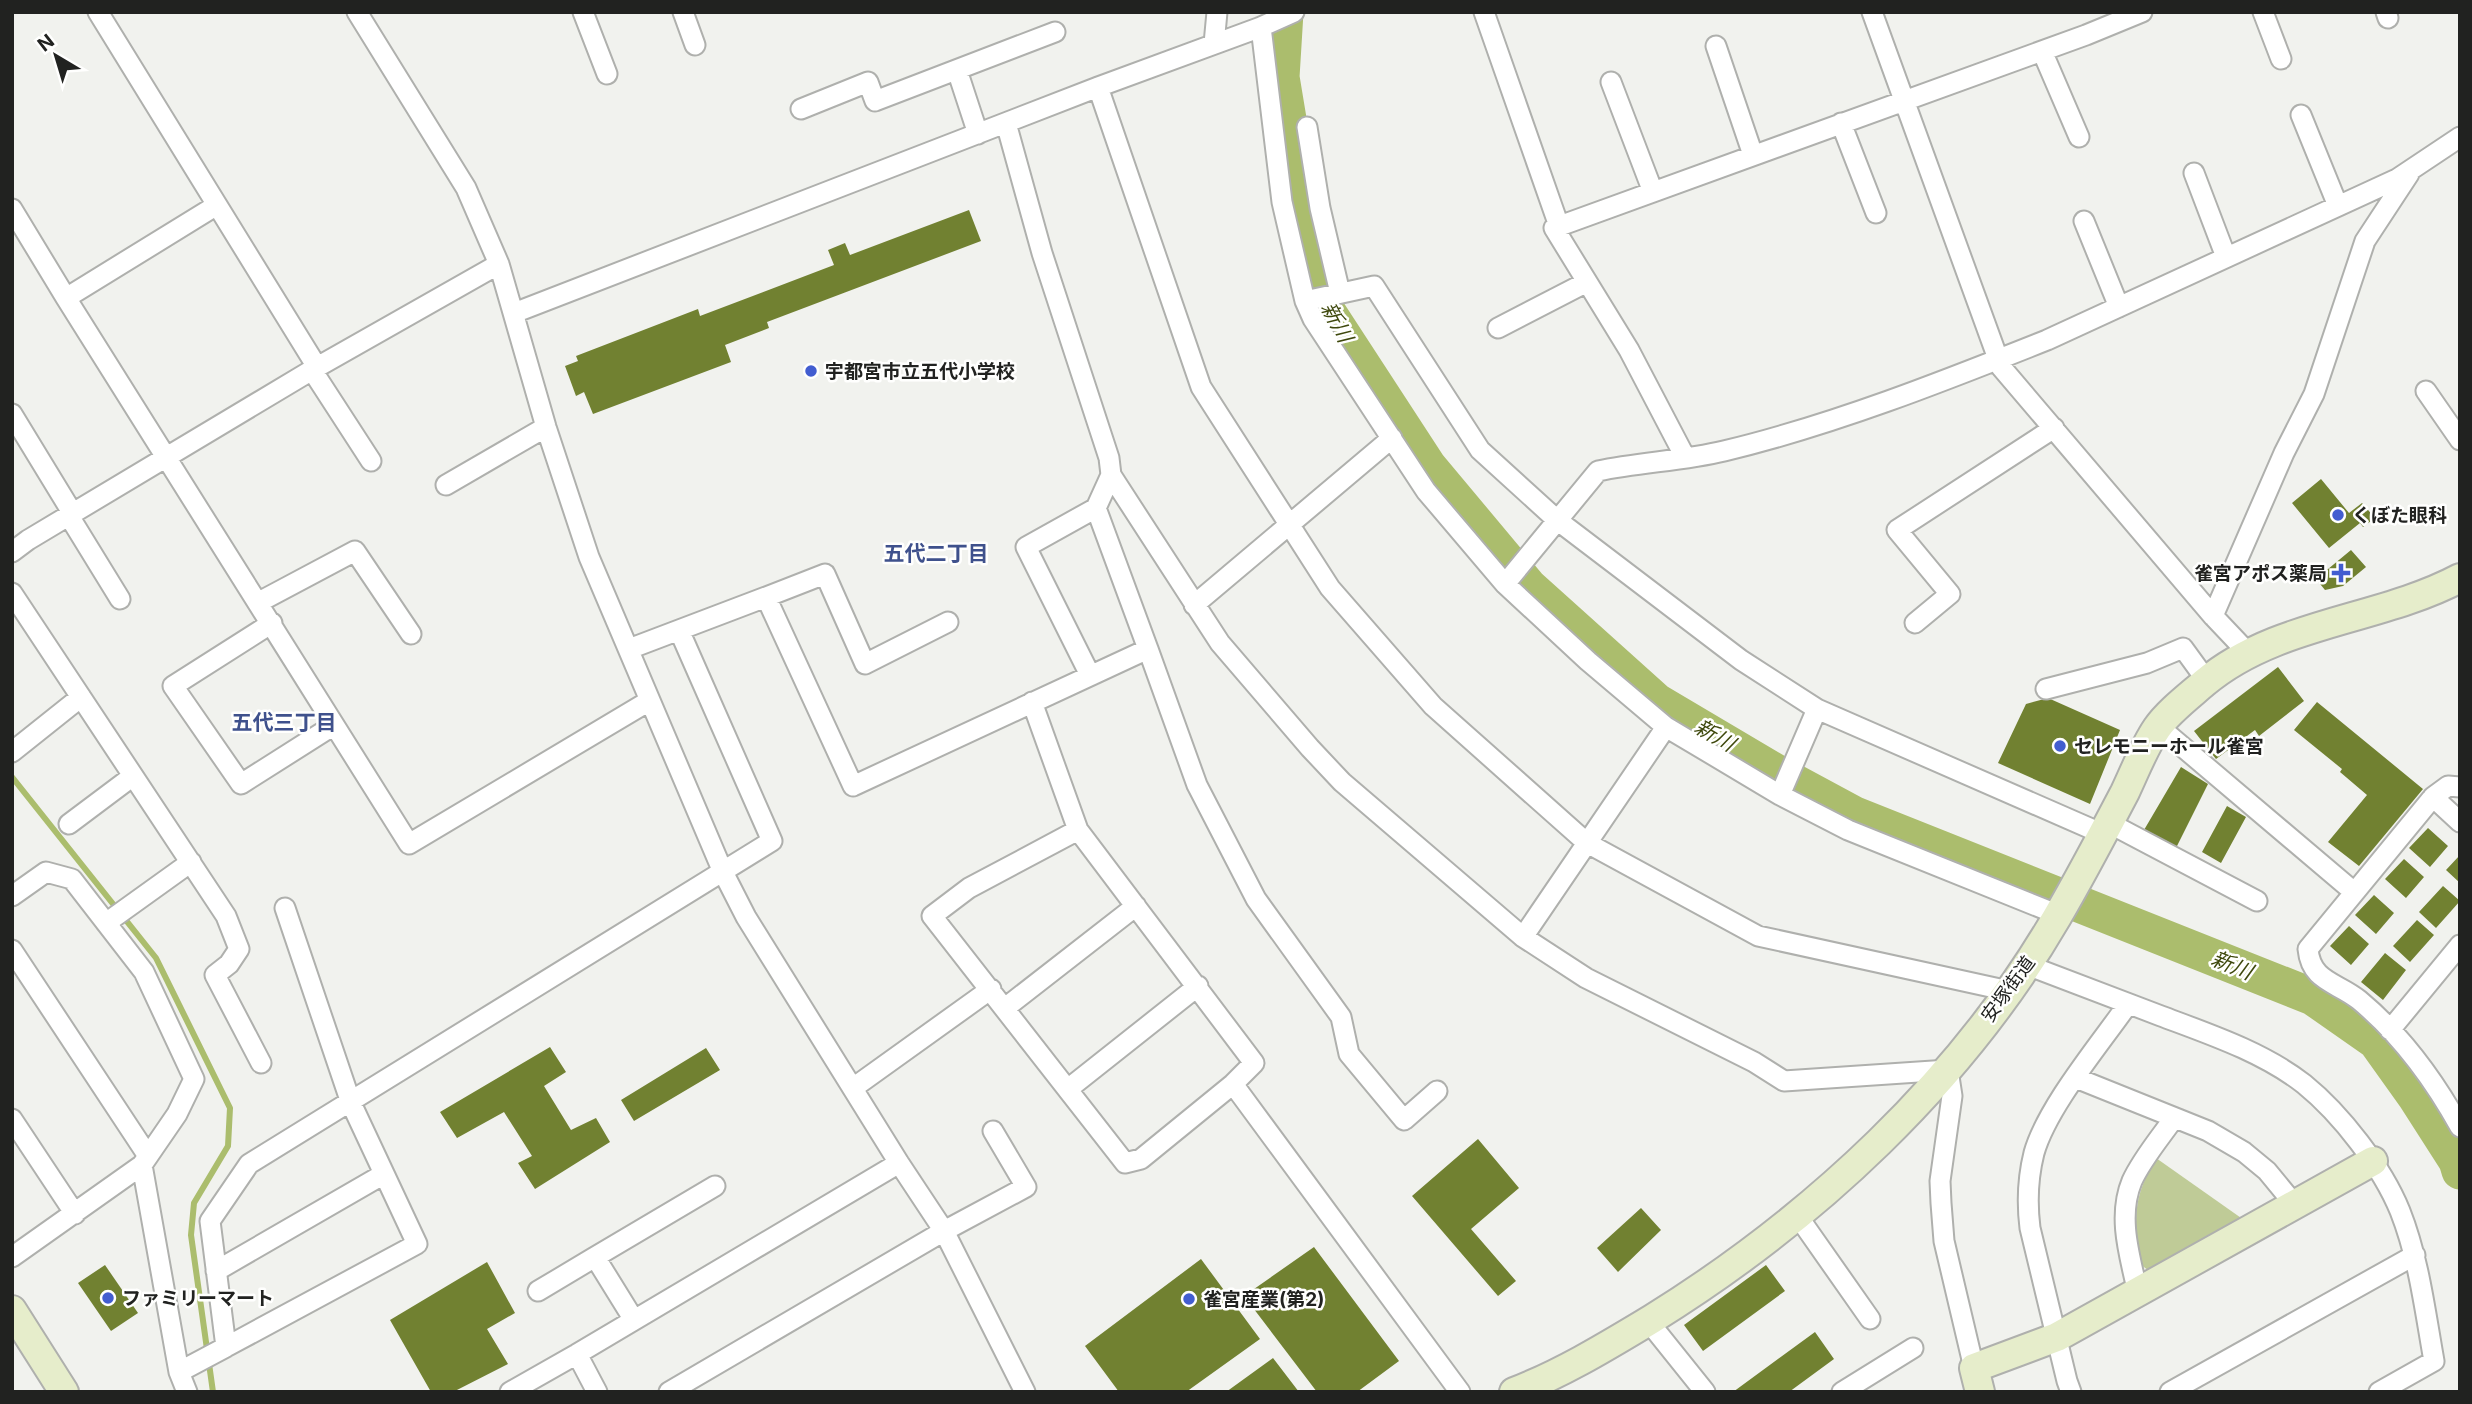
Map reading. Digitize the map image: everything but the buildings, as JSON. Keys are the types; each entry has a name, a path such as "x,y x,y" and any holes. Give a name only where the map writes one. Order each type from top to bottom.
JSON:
{"main road":[{"name":"安塚街道","path":"1514,1392 1602,1350 1708,1284 1841,1178 1948,1070 2009,991 2064,904 2106,829 2158,726 2207,681 2249,654 2284,639 2367,611 2416,598 2460,578"},
{"path":"1977,1380 2373,1161"},
{"path":"12,1310 64,1392"}],"street":[{"path":"98,12 317,368 312,370"},
{"path":"357,12 467,188 499,264 546,427 589,557 723,872 746,917 944,1231 1025,1392"},
{"path":"583,12 607,74"},
{"path":"683,12 695,45"},
{"path":"1214,44 1217,12"},
{"path":"1484,12 1559,226"},
{"path":"1872,12 2001,367 2213,616 2249,654"},
{"path":"1685,457 1629,350 1554,228 2042,51 2103,19 2142,12"},
{"path":"2263,12 2281,59"},
{"path":"513,313 1277,20 1282,202 1322,297"},
{"path":"801,109 868,82 875,101 1055,32"},
{"path":"1716,46 1753,155"},
{"path":"2042,51 2079,137"},
{"path":"957,70 978,134"},
{"path":"1611,82 1653,192"},
{"path":"1098,87 1201,387 1330,588 1419,692 1587,843 1758,936 2009,991"},
{"path":"2301,115 2338,206"},
{"path":"1006,122 1042,253 1109,458 1111,475 1220,643 1342,782 1523,937 1586,978 1754,1062 1784,1081 1948,1070 1952,1096 1940,1181 1943,1228 1977,1380"},
{"path":"1841,123 1876,213"},
{"path":"1307,127 1320,208 1322,297 1312,319 1426,491 1513,573 1588,661 1666,727 1848,830 2064,904"},
{"path":"1513,573 1598,471 1724,451 1816,424 1998,360 2338,206 2411,170 2460,137"},
{"path":"2213,616 2284,453 2314,394 2365,241 2411,170"},
{"path":"2194,173 2227,257"},
{"path":"66,298 217,205"},
{"path":"12,209 410,844 649,701"},
{"path":"2084,221 2119,307"},
{"path":"12,552 312,370 499,264"},
{"path":"1498,328 1587,282"},
{"path":"1322,297 1374,286 1480,450 1557,520 1741,660 1817,709 2106,829 2258,901"},
{"path":"312,370 370,461"},
{"path":"2426,391 2460,440"},
{"path":"12,414 120,599"},
{"path":"446,485 546,427"},
{"path":"1915,623 1950,594 1897,530 2054,428"},
{"path":"1194,605 1392,438"},
{"path":"1090,675 1026,547 1096,508 1111,475"},
{"path":"1096,508 1197,785 1256,899 1340,1017 1349,1054 1404,1119 1437,1091"},
{"path":"259,602 355,551 411,634"},
{"path":"629,649 825,574 866,664 948,622"},
{"path":"12,593 19,619 81,697 226,916 239,949 229,964 215,975 261,1063"},
{"path":"766,597 853,786 1148,649"},
{"path":"272,623 173,686 242,784 334,725"},
{"path":"226,1347 210,1221 249,1164 772,841 679,630"},
{"path":"2046,689 2147,663 2183,648 2207,681"},
{"path":"12,752 81,697"},
{"path":"1032,702 1078,830 1254,1063 1233,1084 1141,1159 1125,1163 932,916 969,888 1078,830"},
{"path":"1782,792 1817,709"},
{"path":"2158,726 2354,892"},
{"path":"1523,937 1666,727"},
{"path":"69,824 134,776"},
{"path":"2458,1119 2417,1061 2390,1030 2356,997 2319,976 2309,962 2308,949 2433,797 2448,786 2460,787"},
{"path":"2433,797 2460,822"},
{"path":"106,923 191,862"},
{"path":"12,896 46,872 72,879 144,972 194,1079 177,1114 145,1160 75,1214 12,1257"},
{"path":"1005,1008 1136,906"},
{"path":"178,1372 417,1244 351,1103 285,908"},
{"path":"2390,1030 2460,945"},
{"path":"12,950 145,1160 178,1372 187,1392"},
{"path":"2026,965 2214,1036 2271,1062 2304,1084 2373,1161 2399,1209 2415,1255 2434,1361 2379,1392"},
{"path":"1068,1089 1198,986"},
{"path":"853,1088 991,989"},
{"path":"2071,1392 2030,1228 2027,1207 2034,1154 2044,1128 2128,1004"},
{"path":"2076,1078 2208,1131 2244,1152 2267,1171 2295,1205"},
{"path":"1233,1084 1460,1392"},
{"path":"2138,1293 2126,1238 2126,1209 2132,1182 2174,1118"},
{"path":"12,1119 75,1214"},
{"path":"668,1392 944,1231 1026,1187 993,1131"},
{"path":"510,1392 899,1163"},
{"path":"216,1272 384,1174"},
{"path":"538,1291 715,1186"},
{"path":"1797,1215 1870,1319"},
{"path":"2170,1392 2415,1255"},
{"path":"595,1258 634,1320"},
{"path":"1648,1321 1705,1392"},
{"path":"1842,1392 1913,1348"},
{"path":"576,1354 597,1392"}],"green space":[{"path":"2156,1158 2244,1220 2153,1274 2140,1264 2136,1222 2139,1197"}],"waterway":[{"name":"新川","path":"1285,12 1281,77 1309,246 1327,311 1428,466 1529,587 1657,702 1777,773 1855,815 2313,997 2376,1041 2416,1097 2457,1161 2460,1171"},
{"path":"12,777 156,958 230,1108 228,1146 194,1203 191,1235 213,1392"}],"place":[{"name":"宇都宮市立五代小学校","path":"811,371"},
{"name":"くぼた眼科","path":"2338,515"},
{"name":"雀宮アポス薬局","path":"2341,573"},
{"name":"セレモニーホール雀宮","path":"2060,746"},
{"name":"ファミリーマート","path":"108,1298"},
{"name":"雀宮産業(第2)","path":"1189,1299"}],"district":[{"name":"五代二丁目","path":"936,553"},
{"name":"五代三丁目","path":"284,722"}]}
